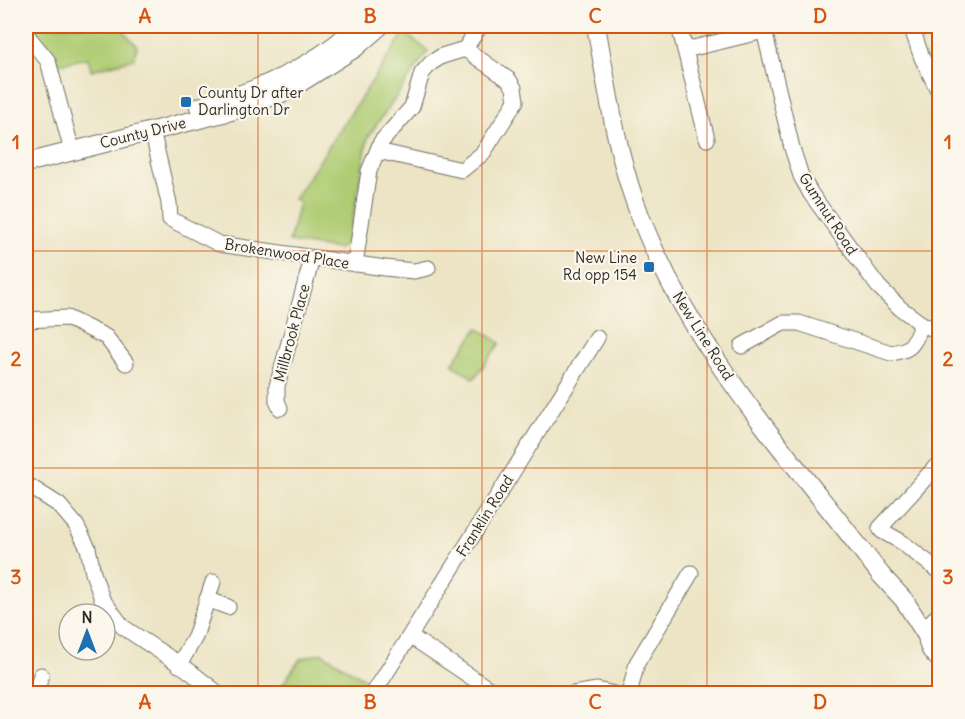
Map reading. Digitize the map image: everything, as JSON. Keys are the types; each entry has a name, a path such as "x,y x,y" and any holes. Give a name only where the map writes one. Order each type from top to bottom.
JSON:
{"main road":[{"name":"County Drive","path":"26,163 70,145 245,93 279,79 327,52 357,26"},
{"name":"County Drive","path":"26,151 152,130 231,111 286,91 355,48 380,26"},
{"name":"New Line Road","path":"596,26 619,143 635,202 676,295 703,342 730,381 881,575 904,600 927,636 930,650 938,658"},
{"name":"New Line Road","path":"904,600 939,615"},
{"path":"927,636 929,627 939,615"},
{"path":"938,658 939,676"}],"street":[{"path":"355,264 369,171 381,142 412,107 422,73 442,56 465,49 480,26"},
{"path":"679,26 707,139"},
{"path":"911,26 922,58 939,94"},
{"path":"685,50 764,28"},
{"name":"Gumnut Road","path":"764,28 792,148 801,176 870,277 900,308 922,324 939,332"},
{"path":"26,34 48,61 70,145"},
{"path":"378,151 462,170 483,153 516,101 514,88 509,80 465,49"},
{"name":"Brokenwood Place","path":"152,130 169,203 170,219 219,244 312,259 414,271 428,268"},
{"name":"Millbrook Place","path":"280,408 277,401 277,386 312,259"},
{"path":"26,320 67,318 106,337 126,363"},
{"path":"742,346 783,323 800,323 891,353 906,351 922,324"},
{"name":"Franklin Road","path":"373,693 597,338"},
{"path":"939,462 880,528 939,571"},
{"path":"26,484 59,505 76,525 88,548 93,573 102,598 123,627 219,693"},
{"path":"629,693 637,663 691,573"},
{"path":"179,664 195,637 213,582"},
{"path":"207,600 228,607"},
{"path":"410,636 489,689 507,693"},
{"path":"36,693 41,675"},
{"path":"573,693 597,690 614,693"}],"green space":[{"path":"26,26 119,26 137,46 134,59 91,70 88,58 59,64"},
{"path":"404,33 428,51 368,137 348,243 338,249 289,242 299,203 294,199"},
{"path":"478,328 500,343 474,379 452,364"},
{"path":"322,653 371,683 364,693 277,693 300,659"}],"place":[{"name":"County Dr after Darlington Dr","path":"186,102"},
{"name":"New Line Rd opp 154","path":"649,267"}]}
